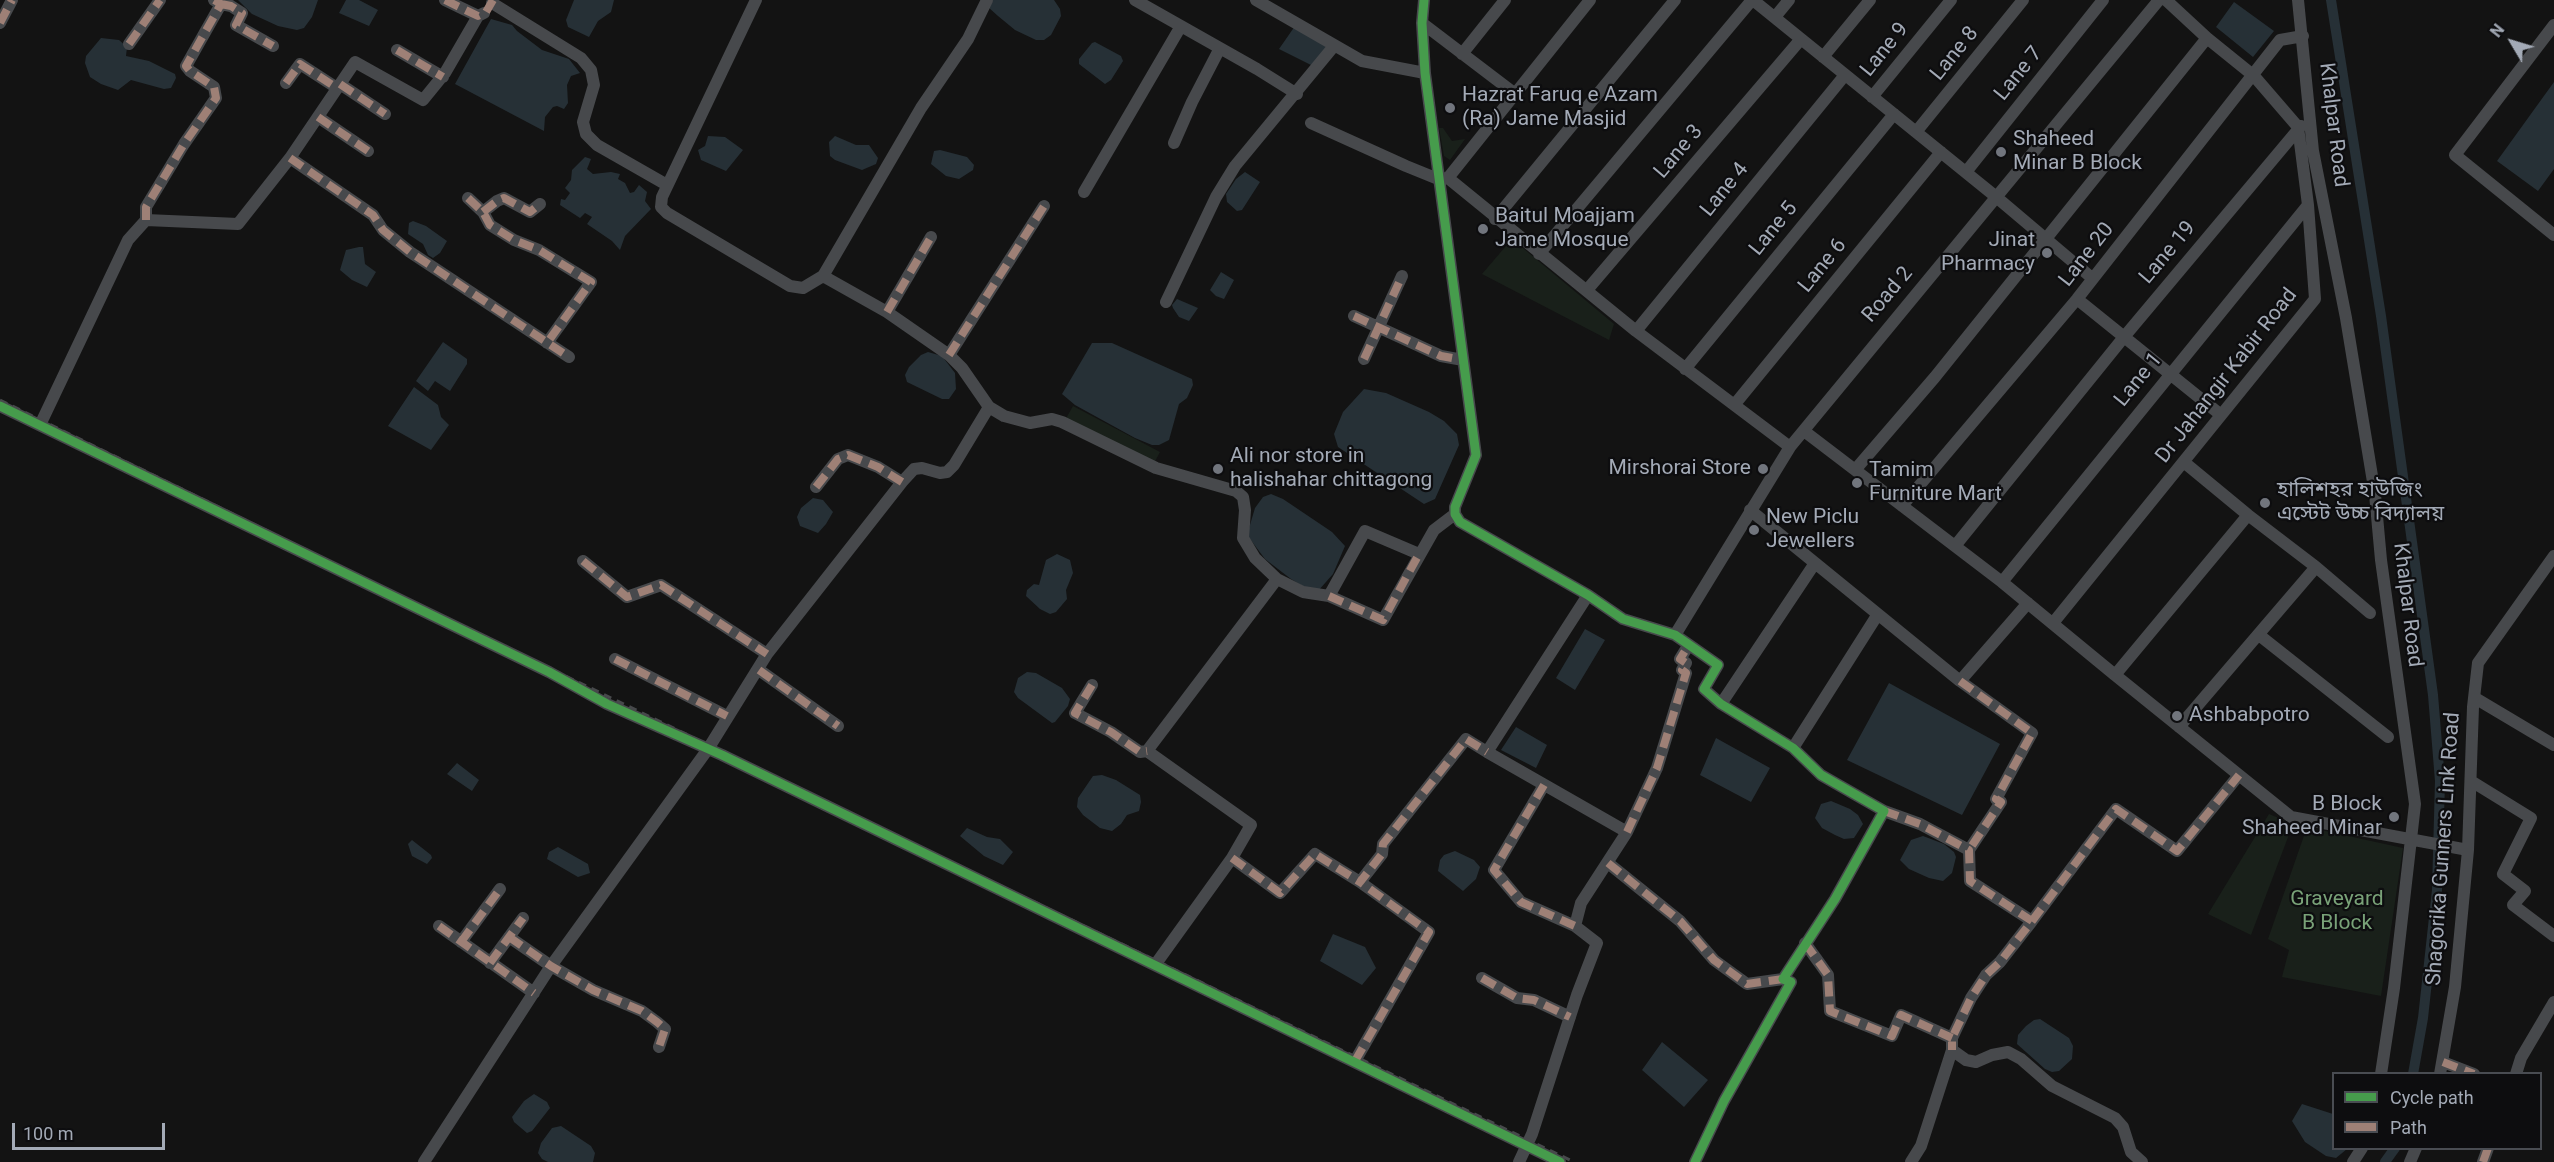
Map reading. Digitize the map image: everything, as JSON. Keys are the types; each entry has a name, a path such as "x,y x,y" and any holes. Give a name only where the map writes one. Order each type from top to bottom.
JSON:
{"street":[{"path":"0,23 12,0"},
{"path":"129,44 160,0"},
{"path":"445,0 478,16"},
{"path":"756,0 662,197 661,207 667,213 790,286 803,288 823,276 921,108 968,39 987,0"},
{"path":"1135,0 1297,94"},
{"path":"1256,0 1362,61 1425,74"},
{"path":"1424,0 1422,23 1425,74 1443,178 1476,455 1455,507 1455,513 1461,522 1588,595 1623,618 1675,635 1718,666 1704,689 1721,704 1793,748 1821,775 1884,811 1920,824 1969,850"},
{"path":"1462,54 1505,0"},
{"path":"1443,178 1590,0"},
{"path":"1495,219 1675,0"},
{"path":"1753,0 1966,172 2092,278"},
{"name":"Lane 3","path":"1539,254 1753,0"},
{"path":"1775,17 1790,0"},
{"path":"1823,57 1870,0"},
{"name":"Lane 8","path":"1916,132 2023,0"},
{"name":"Lane 7","path":"1966,172 2103,0"},
{"name":"Road 2","path":"1675,635 1790,447 1869,348 2159,0"},
{"path":"2166,0 2207,38 2254,76 2298,127 2310,121"},
{"name":"Khalpar Road","path":"2298,0 2313,152 2346,318 2376,494 2380,560 2415,804 2416,841 2381,1072"},
{"path":"40,425 128,240 146,220 146,207 184,144 216,98 214,87 186,66 217,2 231,6 242,13 236,25 273,46"},
{"path":"146,220 238,224 290,158 355,62 423,100 443,77 478,16 486,12 493,2 581,58 591,70 594,86 583,122 586,134 597,145 668,185"},
{"name":"Lane 9","path":"1872,97 1945,2"},
{"path":"1422,23 1514,93"},
{"path":"2554,24 2455,155 2554,235"},
{"path":"1084,192 1180,26"},
{"name":"Lane 20","path":"1902,506 2077,299 2280,40 2302,36"},
{"path":"1855,470 1935,377 2207,38"},
{"name":"Lane 3","path":"1587,290 1801,39"},
{"path":"1166,302 1216,197 1235,166 1297,94 1334,46"},
{"path":"1174,143 1220,48"},
{"path":"397,50 443,77"},
{"path":"286,83 300,64 385,114"},
{"name":"Lane 4","path":"1636,331 1845,75"},
{"name":"Lane 5","path":"1685,369 1894,114"},
{"path":"318,117 368,151"},
{"path":"1311,123 1371,152 1443,178 1685,369 1790,447"},
{"name":"Dr Jahangir Kabir Road","path":"2053,623 2185,463 2315,299 2308,205 2298,127"},
{"name":"Lane 19","path":"1955,546 2298,127"},
{"name":"Lane 6","path":"1735,404 1941,153"},
{"path":"290,158 373,215 383,230 410,252 569,357"},
{"path":"468,198 483,212 490,225 514,240 539,250 591,282 547,343"},
{"path":"483,212 504,198 530,212 540,204"},
{"name":"Lane 1","path":"2002,582 2308,205"},
{"path":"949,355 1044,206"},
{"path":"887,312 931,237"},
{"path":"823,276 887,312 949,355 962,368 989,408 1005,416 1030,423 1052,419 1062,422 1156,468 1236,491 1243,497 1245,510 1243,538 1255,558 1277,579 1303,592 1329,596 1383,620 1434,530 1455,513"},
{"path":"1364,359 1402,276"},
{"path":"2077,299 2221,415"},
{"path":"1354,316 1441,356 1463,360"},
{"path":"0,406 549,672 607,704 708,749 1560,1162"},
{"path":"424,1162 551,966 708,749 767,654 902,482 914,469 946,472 954,465 989,408"},
{"path":"1804,431 2002,582 2291,817 2468,850"},
{"path":"816,487 838,459 848,455 878,467 902,482"},
{"path":"2185,463 2370,613"},
{"path":"1750,510 1960,681 2032,733 1996,799 2001,802 1969,850 1970,881 2032,921"},
{"path":"2115,675 2248,515"},
{"path":"1329,596 1365,531 1419,554"},
{"name":"Shagorika Gunners Link Road","path":"2442,1068 2456,987 2468,850 2473,707 2478,663 2554,556"},
{"path":"583,561 627,597 661,585 767,654"},
{"path":"1721,704 1815,563"},
{"path":"2179,727 2316,567"},
{"path":"1147,752 1277,579"},
{"path":"1487,752 1588,595"},
{"path":"1960,681 2028,603"},
{"path":"1793,748 1878,614"},
{"path":"2259,635 2388,737"},
{"path":"1575,926 1581,903 1628,832 1657,768 1686,673 1682,670 1686,663 1680,659 1688,646"},
{"path":"615,658 728,716"},
{"path":"759,670 837,726"},
{"path":"1092,685 1075,713 1111,732 1140,752 1147,752 1251,825 1232,858 1155,965"},
{"path":"2475,698 2554,745"},
{"path":"1360,882 1382,854 1383,844 1466,739 1628,832"},
{"path":"1911,1162 1921,1146 1952,1044 1971,998 1986,975 2000,962 2116,809 2177,851 2239,775"},
{"path":"2471,781 2531,818 2503,874 2525,891 2513,905 2554,936"},
{"path":"1519,1162 1527,1146 1597,943 1575,926 1521,902 1494,870 1544,785"},
{"path":"1783,979 1835,899 1884,811"},
{"path":"1232,858 1280,893 1315,854 1360,882 1429,932 1355,1061"},
{"path":"1608,863 1680,921 1714,960 1747,984 1783,979 1791,982 1724,1101 1695,1162"},
{"path":"461,942 500,889"},
{"path":"490,963 523,918"},
{"path":"439,926 534,993"},
{"path":"509,937 551,966 592,990 642,1011 665,1029 659,1047"},
{"path":"1805,944 1828,975 1830,1011 1892,1036 1901,1015 1952,1044 1966,1060 1976,1062 1992,1055 2008,1052 2021,1059 2052,1086 2115,1118 2123,1127 2131,1152 2142,1162"},
{"path":"1482,978 1517,998 1534,1000 1570,1017"},
{"path":"2517,1072 2521,1058 2554,1002"},
{"path":"2442,1068 2463,1072"}],"green space":[{"path":"1439,128 1443,128 1452,141 1465,139 1450,160 1444,156"},
{"path":"1512,239 1614,324 1609,340 1482,274"},
{"path":"1073,406 1160,452 1153,465 1064,422"},
{"path":"2269,814 2293,824 2251,935 2208,914"},
{"name":"Graveyard B Block","path":"2307,827 2403,848 2381,996 2282,977 2289,950 2268,939"}],"shaded area":[{"path":"238,0 318,0 312,17 304,28 297,30 278,26 252,14"},
{"path":"346,0 359,0 378,10 369,26 339,13"},
{"path":"574,0 614,0 611,12 598,21 589,37 568,27 566,20"},
{"path":"993,0 1054,0 1060,9 1061,16 1051,35 1044,40 1036,40 1015,30 988,7"},
{"path":"2234,2 2274,31 2253,57 2216,27"},
{"path":"491,19 512,25 542,50 569,59 580,73 571,76 567,85 568,103 564,109 553,107 545,117 544,131 455,84"},
{"path":"1295,26 1328,48 1313,66 1279,49"},
{"path":"101,38 119,40 127,47 126,56 149,61 175,74 176,78 171,88 164,89 131,80 118,90 90,77 85,63 86,56"},
{"path":"1095,42 1121,56 1123,61 1111,80 1105,84 1079,64 1079,59"},
{"path":"2554,82 2554,169 2538,191 2497,161"},
{"path":"708,136 725,137 743,150 726,171 701,160 698,150 705,146"},
{"path":"835,136 856,145 869,145 878,158 876,164 862,170 835,160 830,156 829,142"},
{"path":"940,150 967,157 974,165 973,170 959,179 946,176 931,164 934,151"},
{"path":"585,157 591,159 587,169 593,174 611,172 620,174 618,179 625,183 630,193 634,192 639,185 647,192 645,201 651,209 625,236 620,250 612,241 587,224 592,217 585,213 580,218 560,205 561,199 565,200 570,193 565,188 571,180 572,170"},
{"path":"1245,172 1260,182 1242,210 1237,211 1227,202 1226,194 1236,179"},
{"path":"413,221 426,226 447,241 440,253 433,258 428,255 423,244 408,234 409,223"},
{"path":"363,247 365,264 376,272 367,287 352,280 340,270 346,250"},
{"path":"1221,272 1234,280 1224,299 1216,296 1210,290"},
{"path":"1177,299 1198,308 1189,321 1179,317 1173,308 1172,305"},
{"path":"443,342 467,359 467,364 450,391 435,381 428,391 416,381"},
{"path":"1092,343 1112,343 1192,379 1193,385 1187,398 1179,404 1169,440 1159,445 1152,445 1135,438 1075,405 1062,394"},
{"path":"928,352 942,356 955,373 956,389 949,399 942,399 907,382 905,375 909,367 921,355"},
{"path":"414,387 438,405 441,417 449,425 431,450 388,426"},
{"path":"1364,389 1386,393 1429,412 1444,421 1457,434 1459,445 1435,499 1424,504 1338,447 1334,434 1343,412"},
{"path":"1271,494 1283,499 1332,532 1345,546 1333,574 1318,591 1306,588 1291,579 1265,559 1247,535 1255,508 1263,497"},
{"path":"813,498 823,500 833,512 818,533 800,526 797,517 801,508"},
{"path":"1057,554 1070,560 1073,573 1066,590 1067,599 1056,612 1050,614 1040,609 1026,596 1027,590 1034,584 1039,585 1046,560"},
{"path":"1585,629 1605,640 1575,690 1556,678"},
{"path":"1027,672 1036,673 1062,688 1070,699 1068,706 1055,722 1052,723 1018,698 1014,692 1018,678"},
{"path":"1889,683 2000,744 1962,815 1847,760"},
{"path":"1516,727 1547,745 1536,768 1501,750"},
{"path":"1716,738 1770,768 1751,802 1700,775"},
{"path":"457,763 479,780 472,791 447,774"},
{"path":"1102,775 1116,780 1140,795 1139,811 1127,815 1112,831 1100,828 1083,815 1077,807 1078,798 1093,776"},
{"path":"1831,801 1858,815 1863,824 1854,838 1844,839 1835,835 1822,828 1815,818 1821,804"},
{"path":"967,828 987,837 1000,839 1013,852 1003,865 984,856 960,836"},
{"path":"1923,836 1944,844 1954,852 1956,857 1952,873 1943,881 1929,878 1909,869 1900,860 1911,840"},
{"path":"412,840 431,855 432,858 427,864 412,856 408,844"},
{"path":"558,847 588,864 590,873 578,877 547,859 549,852"},
{"path":"1455,851 1474,860 1480,867 1476,879 1463,891 1438,871 1440,860 1444,855"},
{"path":"1333,934 1365,947 1376,968 1362,985 1320,961"},
{"path":"2040,1019 2069,1038 2073,1046 2072,1059 2059,1071 2052,1072 2045,1069 2017,1044 2018,1035 2026,1026"},
{"path":"1662,1042 1708,1080 1684,1107 1642,1070"},
{"path":"534,1094 547,1102 550,1108 532,1131 527,1133 514,1122 512,1117 524,1101"},
{"path":"2302,1104 2332,1114 2332,1150 2346,1150 2336,1158 2326,1156 2305,1142 2292,1121"},
{"path":"561,1126 591,1146 595,1153 593,1162 548,1162 542,1159 538,1153 541,1143 552,1128"}],"waterway":[{"path":"2331,0 2381,316 2433,695 2440,781 2437,890 2423,1018 2413,1072"},
{"path":"2385,1162 2394,1150"}],"railway":[{"path":"0,400 466,628 1574,1162"}],"marked path":[{"path":"0,23 12,0"},
{"path":"129,44 160,0"},
{"path":"146,220 146,207 184,144 216,98 214,87 186,66 221,4 214,0"},
{"path":"445,0 478,16 486,12 493,0"},
{"path":"221,4 231,6 242,13 236,25 273,46"},
{"path":"397,50 443,77"},
{"path":"286,83 300,64 337,88"},
{"path":"340,84 385,114"},
{"path":"318,117 368,151"},
{"path":"290,158 373,215 383,230 410,252 569,357"},
{"path":"468,198 483,212 490,225 514,240 539,250 591,282 547,343"},
{"path":"483,212 504,198 530,212 540,204"},
{"path":"949,355 1044,206"},
{"path":"887,312 931,237"},
{"path":"1364,359 1402,276"},
{"path":"1354,316 1441,356 1463,360"},
{"path":"816,487 838,459 848,455 878,467 902,482"},
{"path":"1329,596 1383,620 1419,554"},
{"path":"583,561 627,597 661,585 767,654"},
{"path":"1627,832 1657,768 1686,673 1682,670 1686,663 1680,659 1688,646"},
{"path":"615,659 727,716"},
{"path":"759,670 838,726"},
{"path":"1960,681 2032,733 1996,799 2001,802 1969,850"},
{"path":"1092,685 1075,713 1111,732 1140,752 1147,751"},
{"path":"1232,858 1280,893 1315,854 1360,882 1382,854 1383,844 1466,739 1487,752"},
{"path":"2032,921 2116,809 2177,851 2239,775"},
{"path":"1544,785 1494,870 1521,902 1575,926"},
{"path":"1884,811 1920,824 1969,850 1970,881 2032,921 2000,962 1986,975 1971,998 1952,1038 1952,1050"},
{"path":"1608,863 1680,921 1714,960 1747,984 1783,979"},
{"path":"1355,1061 1429,932 1360,882"},
{"path":"461,942 500,889"},
{"path":"490,963 523,918"},
{"path":"439,926 534,993"},
{"path":"509,937 551,966 593,990 642,1011 665,1029 659,1047"},
{"path":"1805,943 1828,975 1830,1011 1892,1036 1901,1015 1952,1038"},
{"path":"1482,978 1517,998 1534,1000 1570,1017"},
{"path":"2443,1062 2469,1072"},
{"path":"2483,1162 2487,1150"}],"cycle path":[{"path":"1424,0 1422,23 1425,73 1476,455 1455,507 1455,514 1460,522 1588,595 1623,619 1675,635 1718,665 1704,689 1721,704 1793,748 1821,775 1884,811 1835,899 1783,979 1791,982 1724,1101 1695,1162"},
{"path":"0,406 549,672 607,704 722,755 1560,1162"}],"place":[{"name":"Hazrat Faruq e Azam (Ra) Jame Masjid","path":"1450,108"},
{"name":"Shaheed Minar B Block","path":"2001,152"},
{"name":"Baitul Moajjam Jame Mosque","path":"1483,229"},
{"name":"Jinat Pharmacy","path":"2047,253"},
{"name":"Ali nor store in halishahar chittagong","path":"1218,469"},
{"name":"Mirshorai Store","path":"1763,469"},
{"name":"Tamim Furniture Mart","path":"1857,483"},
{"name":"হালিশহর হাউজিং এস্টেট উচ্চ বিদ্যালয়","path":"2265,503"},
{"name":"New Piclu Jewellers","path":"1754,530"},
{"name":"Ashbabpotro","path":"2177,716"},
{"name":"B Block Shaheed Minar","path":"2394,817"}]}
